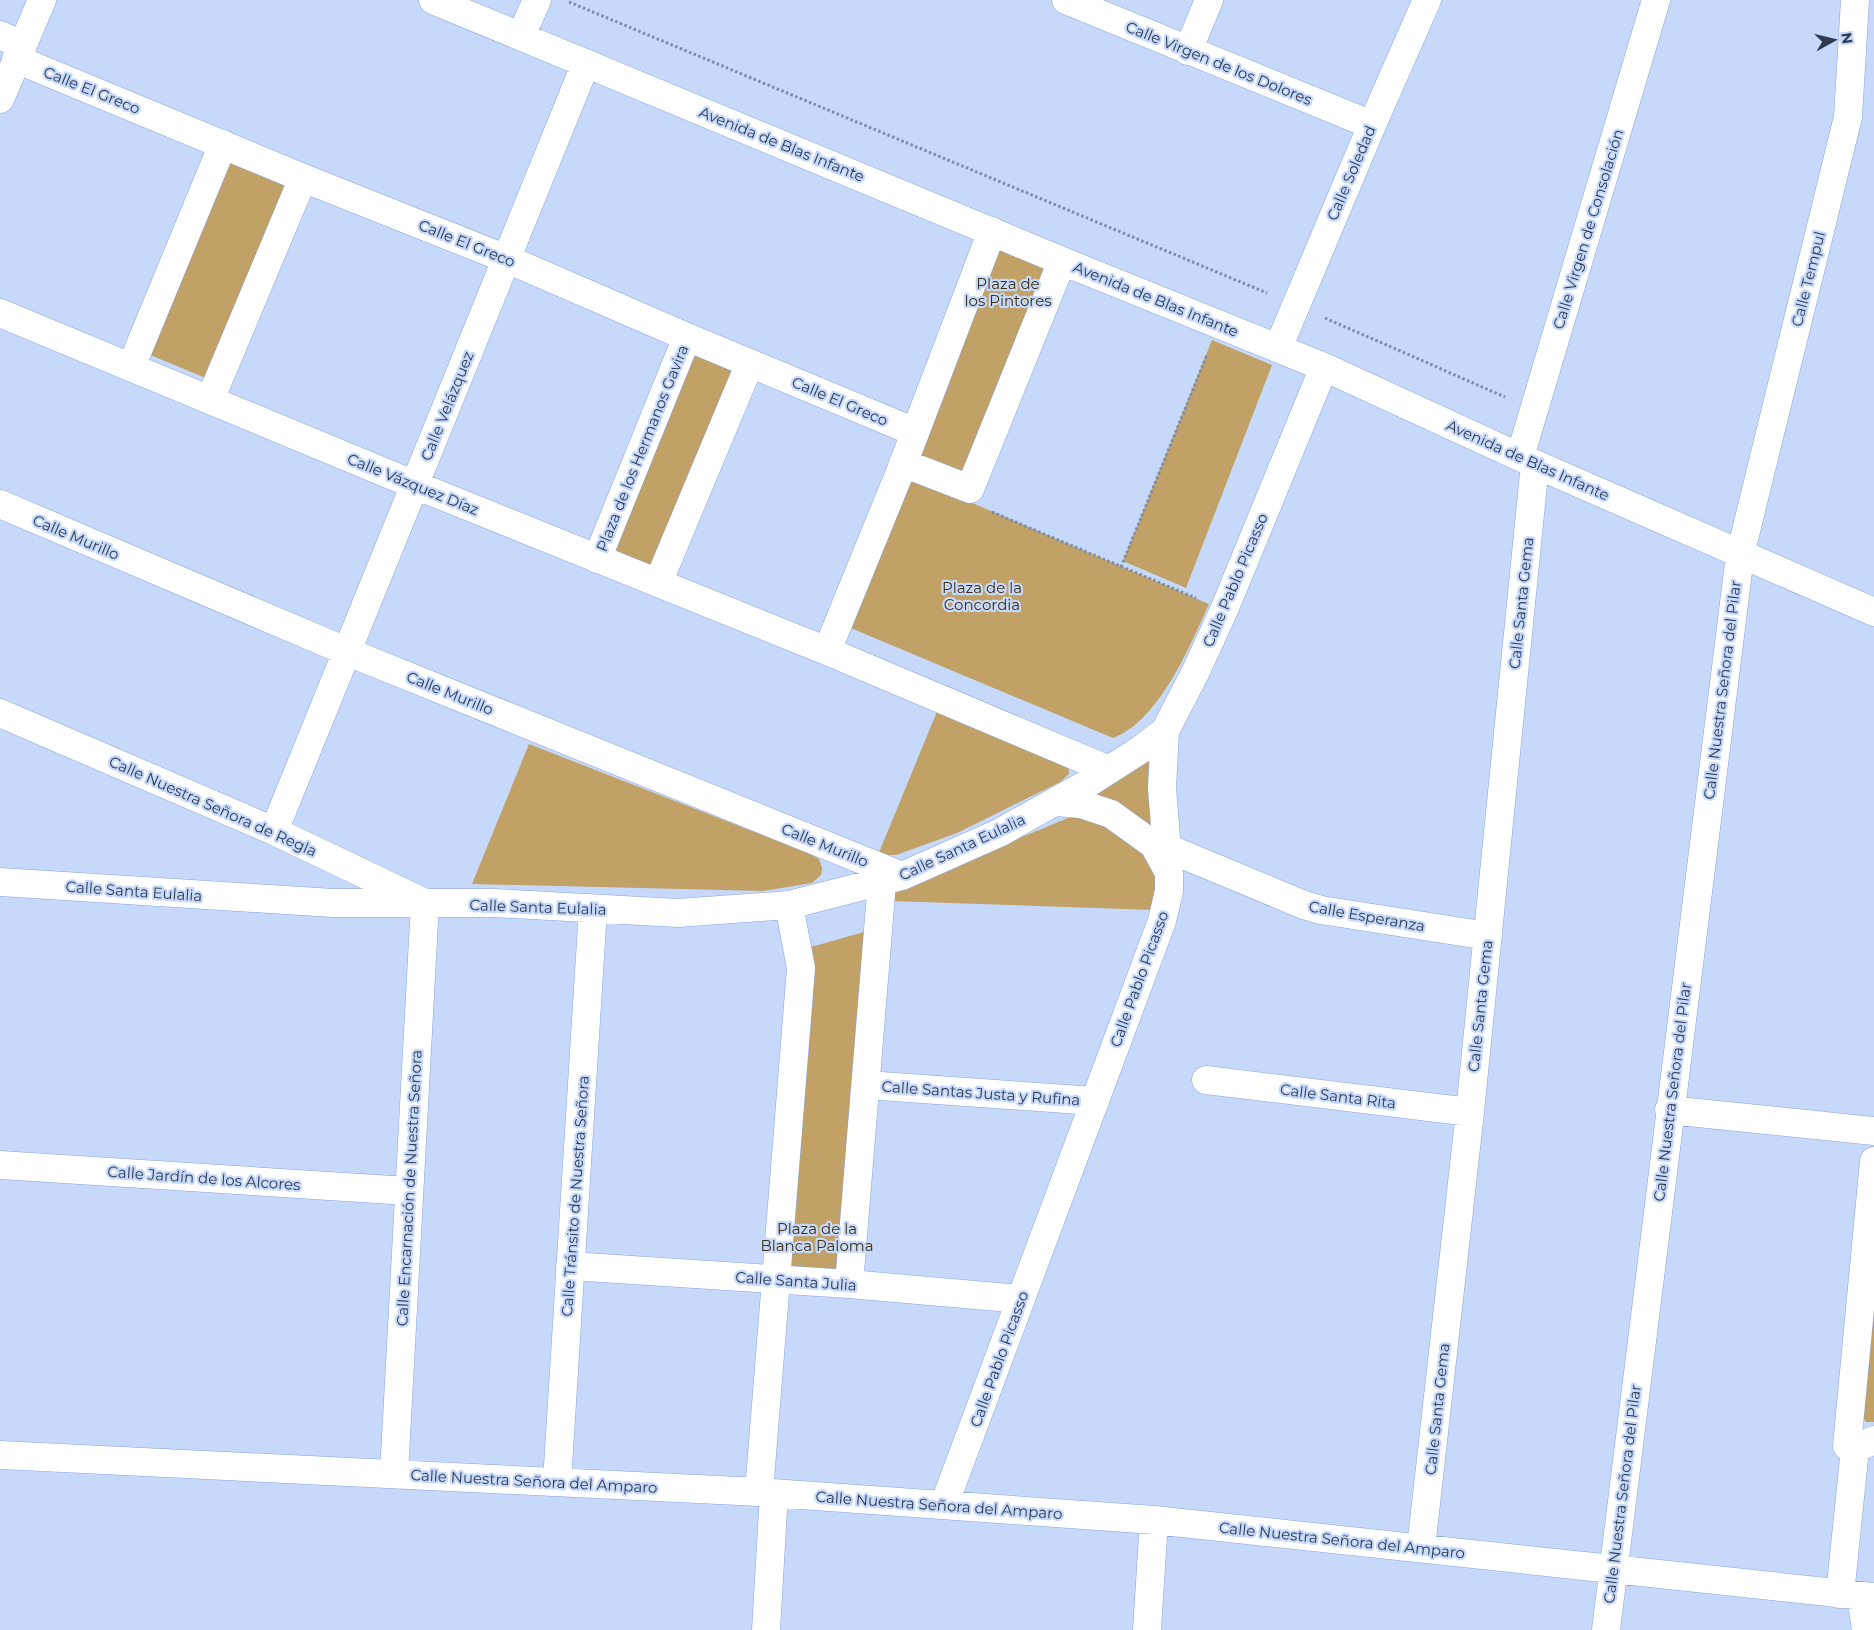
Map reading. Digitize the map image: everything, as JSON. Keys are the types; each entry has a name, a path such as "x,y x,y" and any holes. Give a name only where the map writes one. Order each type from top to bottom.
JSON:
{"street":[{"path":"0,99 13,46 42,0"},
{"name":"Avenida de Blas Infante","path":"433,0 1324,367 1527,461 1874,612"},
{"path":"521,36 537,0"},
{"name":"Calle Virgen de los Dolores","path":"1066,0 1372,125"},
{"path":"1188,51 1209,0"},
{"name":"Calle Soledad","path":"1278,348 1427,0"},
{"name":"Calle Virgen de Consolación","path":"1527,461 1534,410 1656,0"},
{"name":"Calle Tempul","path":"1740,554 1848,117 1855,0"},
{"name":"Calle El Greco","path":"13,46 223,144 302,178 507,259 687,337 915,432"},
{"name":"Calle Velázquez","path":"274,831 586,63"},
{"path":"131,367 223,144"},
{"path":"210,400 302,178"},
{"path":"827,651 903,463 992,231"},
{"path":"903,463 970,489 1062,260"},
{"name":"Calle Vázquez Díaz","path":"0,312 415,485 827,651 1109,770"},
{"name":"Plaza de los Hermanos Gavira","path":"597,559 687,337"},
{"path":"658,583 750,363"},
{"name":"Calle Pablo Picasso","path":"944,1505 1162,921 1169,891 1162,788 1165,731 1196,671 1224,610 1324,367"},
{"name":"Calle Santa Gema","path":"1421,1548 1488,936 1527,461"},
{"name":"Calle Murillo","path":"0,504 348,652 892,879"},
{"name":"Calle Nuestra Señora del Pilar","path":"1606,1630 1740,554"},
{"name":"Calle Nuestra Señora de Regla","path":"0,713 274,831 425,903"},
{"name":"Calle Santa Eulalia","path":"0,882 332,903 494,903 678,913 789,905 892,879 999,833 1109,770 1165,731"},
{"path":"1056,802 1081,804 1097,808 1125,823 1154,845 1162,857 1169,875"},
{"name":"Calle Esperanza","path":"1167,848 1304,905 1321,910 1488,936"},
{"path":"849,1284 866,1085 892,879"},
{"name":"Calle Encarnación de Nuestra Señora","path":"394,1474 425,903"},
{"path":"766,1630 767,1492 776,1279 801,968 789,905"},
{"name":"Calle Tránsito de Nuestra Señora","path":"557,1482 593,909"},
{"name":"Calle Santa Rita","path":"1206,1080 1470,1112"},
{"name":"Calle Santas Justa y Rufina","path":"866,1085 1095,1101"},
{"path":"1670,1110 1874,1131"},
{"path":"1866,1630 1858,1596 1865,1444 1847,1446 1874,1161"},
{"name":"Calle Jardín de los Alcores","path":"0,1165 408,1191"},
{"name":"Calle Santa Julia","path":"570,1266 849,1284 1021,1299"},
{"name":"Calle Nuestra Señora del Amparo","path":"0,1455 767,1492 1154,1520 1613,1568 1858,1596"},
{"path":"1147,1630 1154,1520"}],"path":[{"path":"563,0 1296,305 1534,410"},
{"path":"1121,567 1220,324"},
{"path":"989,510 1224,610"}],"green space":[{"path":"228,159 289,185 208,379 148,354"},
{"name":"Plaza de los Pintores","path":"995,246 1048,269 966,481 914,459"},
{"path":"1212,340 1272,365 1186,588 1123,561"},
{"path":"690,346 740,367 654,573 607,554"},
{"name":"Plaza de la Concordia","path":"909,476 1209,604 1171,680 1145,716 1130,729 1113,738 846,626"},
{"path":"938,709 1068,765 1069,774 1060,782 957,833 896,855 878,855"},
{"path":"529,744 808,853 819,859 822,868 821,875 812,883 763,891 472,884"},
{"path":"1147,762 1153,763 1154,823 1149,827 1125,808 1111,801 1096,797 1094,791"},
{"path":"1068,818 1085,818 1113,825 1157,865 1154,910 890,901 889,892"},
{"name":"Plaza de la Blanca Paloma","path":"871,930 845,1277 783,1274 804,949"},
{"path":"1874,1278 1874,1422 1866,1422 1861,1416"}]}
